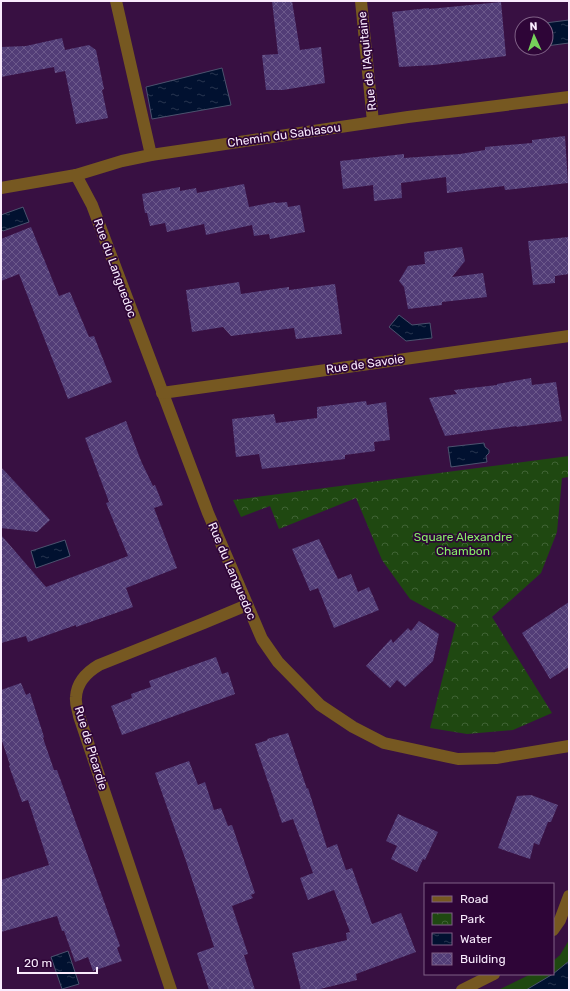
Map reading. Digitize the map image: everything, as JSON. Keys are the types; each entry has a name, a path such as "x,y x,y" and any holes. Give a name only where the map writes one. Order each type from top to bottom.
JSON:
{"street":[{"path":"116,1 151,155"},
{"name":"Rue de l'Aquitaine","path":"361,1 373,122"},
{"name":"Chemin du Sablasou","path":"1,188 76,176 122,161 151,155 373,122 569,97"},
{"name":"Rue du Languedoc","path":"76,176 92,205 208,513 246,605 262,639 278,662 320,705 353,727 384,743 458,759 496,758 569,746"},
{"name":"Rue de Savoie","path":"162,393 569,336"},
{"name":"Rue de Picardie","path":"172,990 79,716 76,698 79,684 88,672 99,665 246,605"},
{"path":"554,929 560,920 569,896"},
{"path":"462,990 492,975"}],"green space":[{"name":"Square Alexandre Chambon","path":"569,456 569,477 562,478 557,532 541,573 492,617 552,713 513,730 467,734 430,728 456,624 410,599 382,560 356,498 279,529 270,506 241,517 233,500"},
{"path":"569,940 569,990 498,990 529,975 554,975 554,960 560,955"}],"water":[{"path":"569,20 569,43 554,45 554,22"},
{"path":"222,68 231,105 152,119 146,87"},
{"path":"23,207 29,222 3,231 1,229 1,215"},
{"path":"399,315 412,325 430,323 432,338 406,341 389,327"},
{"path":"484,443 485,447 489,450 489,453 486,456 487,462 451,467 448,447"},
{"path":"65,540 70,556 36,568 31,551"},
{"path":"68,951 79,984 62,989 51,957"},
{"path":"569,961 569,990 526,990 551,975 554,975 554,973"}],"building":[{"path":"272,1 292,1 300,50 321,47 325,83 283,90 266,90 262,55 278,54"},
{"path":"501,2 506,56 434,65 399,67 392,12"},
{"path":"62,38 65,50 89,45 96,50 108,118 76,124 65,71 55,73 54,67 1,77 1,47 26,46"},
{"path":"565,136 568,183 505,190 504,186 447,193 446,177 401,183 402,198 374,201 373,185 343,189 340,161 404,154 404,158 460,154 485,150 485,147 532,143 532,140"},
{"path":"244,184 249,207 275,202 287,202 288,207 300,205 305,232 270,239 269,234 254,236 252,225 206,235 204,224 167,232 165,223 150,226 147,213 145,213 142,194 180,187 180,191 196,188 197,193"},
{"path":"31,227 59,296 70,292 89,337 94,336 112,382 68,399 19,274 1,281 1,239"},
{"path":"569,237 569,274 555,276 555,283 533,285 528,241"},
{"path":"462,247 465,261 452,277 483,273 487,297 442,302 442,305 408,309 404,287 399,281 408,266 425,264 424,252"},
{"path":"239,282 241,294 289,287 289,290 335,284 342,334 296,339 294,328 231,336 223,327 192,332 186,290"},
{"path":"531,378 532,385 556,382 562,421 445,436 429,398 457,394 454,390 497,385"},
{"path":"366,401 367,405 386,402 390,440 374,442 375,451 345,455 345,459 262,469 259,454 236,457 232,419 274,414 276,423 317,418 317,407"},
{"path":"126,421 141,461 153,486 155,485 163,505 154,508 177,568 126,588 133,607 28,642 26,636 1,643 1,535 46,587 128,556 106,503 109,502 85,438"},
{"path":"1,467 50,520 37,532 1,528"},
{"path":"319,539 338,579 351,574 358,592 369,587 379,610 334,628 318,588 310,591 292,549"},
{"path":"569,602 569,667 550,679 522,633"},
{"path":"419,621 439,634 433,661 405,687 397,680 390,688 366,666 391,639 393,643 408,628 411,631"},
{"path":"216,657 222,674 228,672 235,694 122,735 111,706 132,698 131,694 151,687 149,681"},
{"path":"21,683 26,695 30,693 54,770 57,770 120,946 117,948 122,961 93,971 88,957 75,962 57,916 1,932 1,880 49,865 28,800 22,802 1,738 1,690"},
{"path":"288,733 307,789 308,788 327,848 337,844 346,870 352,868 372,924 401,913 416,952 356,974 357,980 316,990 301,990 292,953 347,940 346,933 350,932 334,890 308,900 300,878 313,873 293,819 282,823 255,744"},
{"path":"189,761 198,785 205,782 214,810 221,808 228,826 232,825 255,893 251,895 253,898 232,906 248,954 244,955 255,990 209,990 197,953 214,947 155,773"},
{"path":"531,795 558,805 551,822 548,822 539,845 534,843 530,859 498,848 517,796"},
{"path":"398,814 438,832 425,860 423,859 417,872 391,859 397,846 386,841"}]}
